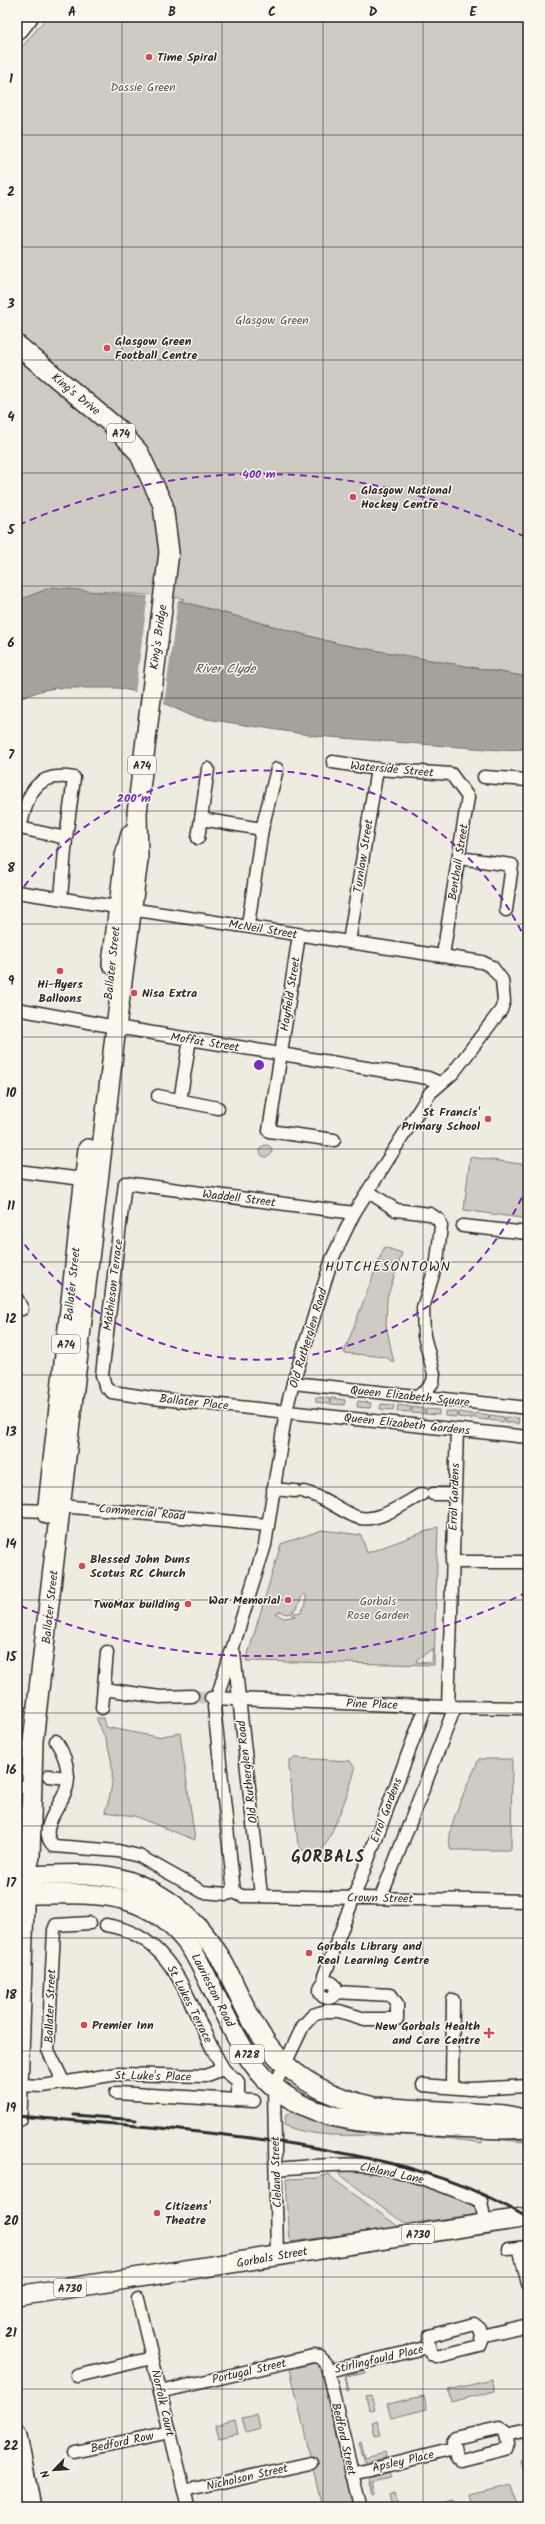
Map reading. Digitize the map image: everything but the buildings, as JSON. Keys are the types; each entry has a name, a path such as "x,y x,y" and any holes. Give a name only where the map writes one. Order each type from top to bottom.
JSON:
{"main road":[{"path":"17,31 28,17"},
{"name":"King's Drive","path":"17,345 119,430 139,453 163,505 168,556"},
{"name":"King's Bridge","path":"147,717 168,556"},
{"name":"Ballater Street","path":"17,2117 19,2086 21,1885 30,1857 23,1787 33,1740 54,1509 110,1026 125,908 138,860 137,813 147,717"},
{"name":"Laurieston Road","path":"21,1885 82,1875 119,1878 140,1886 171,1903 186,1914 212,1943 261,2036 286,2065 311,2084 354,2103 390,2109 505,2115 528,2120"},
{"name":"Laurieston Road","path":"21,1885 104,1894 134,1901 157,1912 182,1935 191,1948 246,2052 274,2087 316,2111 350,2121 497,2129 528,2128"},
{"name":"Gorbals Street","path":"17,2296 528,2217"},
{"path":"17,2436 31,2507"}],"street":[{"name":"Waterside Street","path":"333,762 377,769 451,774"},
{"path":"198,838 208,769"},
{"path":"248,926 262,830 277,769"},
{"name":"Turnlaw Street","path":"349,942 377,769"},
{"name":"Benthall Street","path":"443,955 468,796 451,774"},
{"path":"61,898 66,838 74,778 59,775 41,780 28,797 20,828 66,838"},
{"path":"484,777 528,780"},
{"path":"201,820 262,830"},
{"path":"459,858 512,865 506,910"},
{"name":"McNeil Street","path":"17,892 443,955 488,964 497,972 502,980"},
{"name":"Hayfield Street","path":"299,934 269,1131 334,1140"},
{"name":"Old Rutherglen Road","path":"234,1892 213,1698 233,1648 265,1545 267,1524 286,1411 293,1383 332,1259 354,1213 369,1192 430,1093 453,1073 501,1010 504,1001 502,980"},
{"name":"Moffat Street","path":"17,1009 110,1026 428,1078 440,1083"},
{"path":"180,1101 190,1039"},
{"path":"158,1096 218,1108"},
{"path":"17,1171 91,1180"},
{"name":"Waddell Street","path":"125,1183 354,1213"},
{"name":"Mathieson Terrace","path":"105,1386 102,1375 125,1183"},
{"path":"369,1192 396,1210 430,1214 439,1220 441,1226 437,1261 423,1308 424,1336 434,1374 433,1382 425,1392 416,1396"},
{"path":"463,1226 528,1233"},
{"name":"Queen Elizabeth Square","path":"293,1383 528,1408"},
{"name":"Ballater Place","path":"105,1386 112,1392 136,1396 286,1411"},
{"name":"Queen Elizabeth Gardens","path":"286,1411 528,1437"},
{"name":"Errol Gardens","path":"381,1897 451,1707 452,1562 457,1430"},
{"path":"273,1489 299,1491 316,1495 355,1517 368,1518 380,1515 427,1494 454,1494"},
{"name":"Commercial Road","path":"17,1510 54,1509 267,1524"},
{"path":"452,1562 528,1562"},
{"name":"Old Rutherglen Road","path":"233,1648 262,1896"},
{"path":"102,1708 108,1652"},
{"path":"104,1690 160,1697 192,1696"},
{"name":"Pine Place","path":"213,1698 238,1701 293,1700 451,1707 528,1708"},
{"name":"Errol Gardens","path":"286,2065 303,2026 313,2015 332,2011 365,2019 397,2019 397,2004 391,1995 335,1992 329,1997 322,1995 320,1988 325,1982 324,1976 352,1898 426,1706"},
{"name":"Crown Street","path":"56,1741 65,1756 68,1778 64,1798 49,1825 49,1840 54,1846 118,1851 139,1856 203,1892 227,1894 234,1892 242,1896 352,1898 381,1897 528,1901"},
{"path":"49,1776 68,1778"},
{"name":"Ballater Street","path":"64,2083 48,2050 53,1935 56,1925 90,1923"},
{"name":"St Lukes Terrace","path":"106,1925 123,1930 147,1942 171,1965 223,2069"},
{"path":"452,2087 453,2000"},
{"path":"274,2087 286,2065"},
{"path":"223,2069 238,2082 238,2100"},
{"name":"St Luke's Place","path":"19,2086 44,2086 117,2074 204,2076 223,2069"},
{"path":"423,2085 470,2089 528,2086"},
{"name":"Cleland Street","path":"274,2087 277,2256"},
{"path":"116,2093 254,2101"},
{"name":"Cleland Lane","path":"276,2170 353,2165 386,2170 432,2182 481,2201 485,2223"},
{"path":"518,2248 528,2284"},
{"name":"Norfolk Court","path":"138,2300 188,2507"},
{"name":"Stirlingfauld Place","path":"473,2325 479,2327 482,2343 479,2346 436,2356 431,2354 429,2347 428,2339 430,2335 473,2325"},
{"path":"481,2336 528,2325"},
{"name":"Stirlingfauld Place","path":"328,2371 429,2347"},
{"name":"Portugal Street","path":"160,2392 313,2356 324,2360 328,2371"},
{"path":"77,2376 152,2358"},
{"name":"Bedford Street","path":"328,2371 360,2507"},
{"path":"499,2428 504,2430 507,2445 503,2450 460,2460 456,2457 454,2449 453,2442 457,2438 499,2428"},
{"path":"505,2435 528,2430"},
{"name":"Bedford Row","path":"74,2452 170,2432"},
{"name":"Apsley Place","path":"352,2474 454,2449"},
{"name":"Nicholson Street","path":"184,2491 311,2462"}],"green space":[{"name":"Glasgow Green","path":"47,17 528,17 528,677 339,644 180,601 184,599 180,598 99,591 93,594 52,587 17,601 17,53"},
{"path":"264,1145 268,1145 272,1151 268,1157 264,1157 260,1153 260,1149"},
{"path":"470,1157 528,1165 528,1219 464,1210"},
{"path":"384,1247 402,1253 387,1298 386,1325 394,1363 386,1357 344,1353"},
{"path":"316,1397 330,1399 329,1404 316,1402"},
{"path":"331,1398 345,1400 344,1405 330,1404"},
{"path":"358,1401 371,1403 370,1408 357,1407"},
{"path":"381,1404 394,1405 393,1410 380,1409"},
{"path":"398,1405 411,1407 410,1412 397,1411"},
{"path":"412,1407 424,1409 424,1414 412,1413"},
{"path":"426,1409 439,1410 439,1415 425,1414"},
{"path":"445,1411 457,1412 457,1417 445,1416"},
{"path":"459,1412 472,1414 472,1419 458,1417"},
{"path":"475,1413 489,1415 488,1420 474,1418"},
{"path":"490,1415 504,1417 503,1422 489,1420"},
{"path":"505,1417 519,1418 518,1424 505,1422"},
{"name":"Gorbals Rose Garden","path":"438,1527 434,1665 246,1661 281,1544 322,1530 361,1535 367,1553","holes":["303,1594 306,1596 306,1604 301,1612 296,1613 292,1611 297,1608","281,1611 286,1614 290,1613 296,1616 284,1618 276,1614","433,1649 432,1663 416,1662 417,1659"]},
{"path":"96,1718 103,1718 105,1727 157,1737 180,1733 195,1840 134,1816 105,1812 111,1787 112,1764 110,1753"},
{"path":"295,1758 350,1761 355,1768 340,1813 328,1840 319,1853 305,1853 298,1844 289,1766 289,1760"},
{"path":"479,1759 512,1759 511,1850 451,1850 451,1831 454,1818"},
{"path":"293,2112 326,2126 356,2132 528,2140 528,2147 525,2147 525,2142 483,2138 482,2143 413,2135 342,2135 311,2133 284,2125 286,2115"},
{"path":"363,2168 435,2186 478,2207 479,2214 405,2224 338,2173 338,2171"},
{"path":"328,2174 399,2227 290,2242 286,2179 318,2178"},
{"path":"315,2363 320,2367 353,2507 322,2507 290,2369"},
{"path":"365,2370 366,2373 346,2377 349,2391 347,2392 344,2376"},
{"path":"492,2380 495,2391 451,2402 448,2390"},
{"path":"371,2395 375,2409 369,2410 366,2396"},
{"path":"424,2396 427,2409 391,2418 387,2404"},
{"path":"257,2415 260,2428 246,2432 242,2418"},
{"path":"235,2420 238,2434 219,2438 216,2425"},
{"path":"377,2421 381,2435 375,2436 372,2422"},
{"path":"361,2442 365,2457 385,2452 386,2458 365,2462 359,2443"},
{"path":"528,2459 528,2474 524,2477 520,2460"},
{"path":"389,2472 391,2478 371,2482 374,2496 372,2497 368,2478"},
{"path":"512,2485 518,2507 474,2507 471,2495"},
{"path":"395,2494 398,2507 392,2507 389,2496"},
{"path":"454,2500 456,2507 424,2507"}],"water":[{"name":"River Clyde","path":"52,587 180,601 339,644 528,677 528,749 500,750 316,736 194,717 141,693 118,688 55,688 40,691 17,700 17,601"}],"pier":[{"path":"148,595 178,599 164,705 135,693"}],"tunnel":[{"path":"192,1696 211,1698"}],"railway":[{"path":"74,2115 136,2120"},
{"path":"17,2116 229,2135 299,2145 359,2156 417,2171 474,2190 528,2218"}],"place":[{"name":"Time Spiral","path":"149,57"},
{"name":"Glasgow Green Football Centre","path":"107,348"},
{"name":"Glasgow National Hockey Centre","path":"353,497"},
{"name":"Hi-flyers Balloons","path":"60,971"},
{"name":"Nisa Extra","path":"134,993"},
{"name":"St Francis' Primary School","path":"488,1119"},
{"name":"Blessed John Duns Scotus RC Church","path":"82,1566"},
{"name":"War Memorial","path":"288,1600"},
{"name":"TwoMax building","path":"188,1604"},
{"name":"Gorbals Library and Real Learning Centre","path":"309,1953"},
{"name":"Premier Inn","path":"84,2025"},
{"name":"New Gorbals Health and Care Centre","path":"489,2033"},
{"name":"Citizens' Theatre","path":"157,2213"}],"district":[{"name":"HUTCHESONTOWN","path":"388,1266"},
{"name":"GORBALS","path":"328,1856"}],"park label":[{"name":"Dassie Green","path":"143,87"}]}
